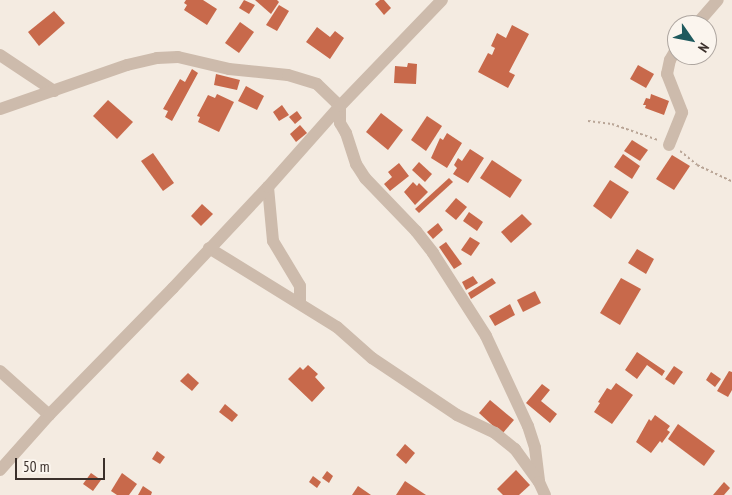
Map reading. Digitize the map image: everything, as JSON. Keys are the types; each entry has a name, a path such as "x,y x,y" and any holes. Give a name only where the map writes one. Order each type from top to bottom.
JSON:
{"street":[{"path":"0,470 49,415 268,187 340,106 442,0"},
{"path":"705,15 718,0"},
{"path":"0,55 54,91"},
{"path":"0,109 127,65 157,58 178,57 229,69 306,79 317,84 340,106 340,123 360,171 373,189 416,231 433,253 486,336 528,426 535,448 539,482"},
{"path":"669,65 667,74 682,112 669,144"},
{"path":"268,187 273,241 300,286 300,303"},
{"path":"209,248 337,327 372,358 457,414 495,433 515,449 539,482 545,495"},
{"path":"0,371 49,415"}],"building":[{"path":"186,0 203,0 217,9 207,25 184,10 187,5 184,3"},
{"path":"244,0 255,5 249,14 239,8"},
{"path":"255,0 277,0 279,2 271,14"},
{"path":"380,0 384,0 391,8 384,15 375,4"},
{"path":"279,5 289,11 277,31 266,25"},
{"path":"54,11 65,23 39,46 28,32"},
{"path":"240,22 254,32 239,53 225,43"},
{"path":"512,25 529,34 509,72 515,75 508,88 478,72 488,53 492,55 495,48 491,46 497,33 506,38"},
{"path":"317,27 330,37 335,31 344,38 330,59 306,42"},
{"path":"408,63 417,64 416,84 394,83 395,66 407,67"},
{"path":"638,65 654,74 646,88 630,79"},
{"path":"192,69 198,73 172,121 165,117 168,111 163,109 180,79 185,82"},
{"path":"216,74 240,80 237,90 214,85"},
{"path":"246,86 264,96 257,110 238,101"},
{"path":"217,94 234,102 219,132 198,122 200,117 197,116 208,95 215,98"},
{"path":"651,94 669,101 664,115 645,108 646,105 643,105 646,98 650,99"},
{"path":"108,100 133,122 117,139 93,116"},
{"path":"282,105 289,115 279,121 273,112"},
{"path":"297,111 302,118 295,124 289,117"},
{"path":"381,113 403,130 388,150 366,132"},
{"path":"427,116 442,126 426,151 411,140"},
{"path":"300,125 307,133 296,142 290,134"},
{"path":"447,133 462,143 447,168 431,158 440,138 443,140"},
{"path":"632,140 648,150 640,161 624,151"},
{"path":"470,149 484,158 468,183 453,174 457,168 454,165 458,158 462,161"},
{"path":"153,153 174,183 163,191 141,161"},
{"path":"623,154 640,166 632,179 614,167"},
{"path":"672,155 690,166 674,190 656,179"},
{"path":"492,160 522,180 510,198 480,178"},
{"path":"419,162 432,174 425,182 412,170"},
{"path":"399,163 409,176 390,191 384,184 392,177 388,172"},
{"path":"449,178 453,182 419,213 415,209"},
{"path":"610,180 629,192 611,219 593,206"},
{"path":"413,182 417,186 419,183 428,192 415,205 404,192"},
{"path":"456,198 467,207 456,220 445,211"},
{"path":"202,204 213,214 201,226 191,216"},
{"path":"469,212 483,222 477,231 463,221"},
{"path":"522,214 532,224 511,243 501,232"},
{"path":"438,223 443,230 433,239 427,232"},
{"path":"470,237 480,243 471,256 461,250"},
{"path":"446,242 462,264 454,269 439,247"},
{"path":"637,249 654,259 646,274 628,263"},
{"path":"473,276 478,283 466,290 462,282"},
{"path":"492,278 496,283 471,299 468,293"},
{"path":"621,278 641,289 620,325 600,313"},
{"path":"535,291 541,303 523,312 517,300"},
{"path":"510,304 515,315 495,326 489,316"},
{"path":"637,352 665,371 662,376 647,365 637,379 625,370"},
{"path":"308,365 318,374 315,377 325,388 312,402 288,379 300,367 303,370"},
{"path":"674,366 683,372 674,385 665,379"},
{"path":"729,371 732,372 732,390 728,397 717,391"},
{"path":"711,372 721,379 715,387 706,380"},
{"path":"188,373 199,383 192,391 180,381"},
{"path":"616,383 633,395 612,424 594,412 607,388 611,390"},
{"path":"542,384 550,390 541,401 557,414 550,423 526,403"},
{"path":"490,400 514,420 502,434 479,413"},
{"path":"225,404 238,415 232,422 219,412"},
{"path":"655,415 670,426 667,430 670,432 651,453 636,442 649,419 651,421"},
{"path":"678,424 715,451 704,466 668,439"},
{"path":"405,444 415,453 406,464 396,455"},
{"path":"157,451 165,457 160,464 152,459"},
{"path":"516,470 530,485 519,495 503,495 497,489"},
{"path":"327,471 333,476 329,483 322,478"},
{"path":"91,473 101,480 93,491 83,484"},
{"path":"122,473 137,484 129,495 117,495 111,491"},
{"path":"313,476 321,482 317,488 309,482"},
{"path":"405,481 426,495 396,495"},
{"path":"724,482 730,488 724,495 713,495"},
{"path":"143,486 152,492 151,495 138,495"},
{"path":"358,486 371,495 352,495"}]}
